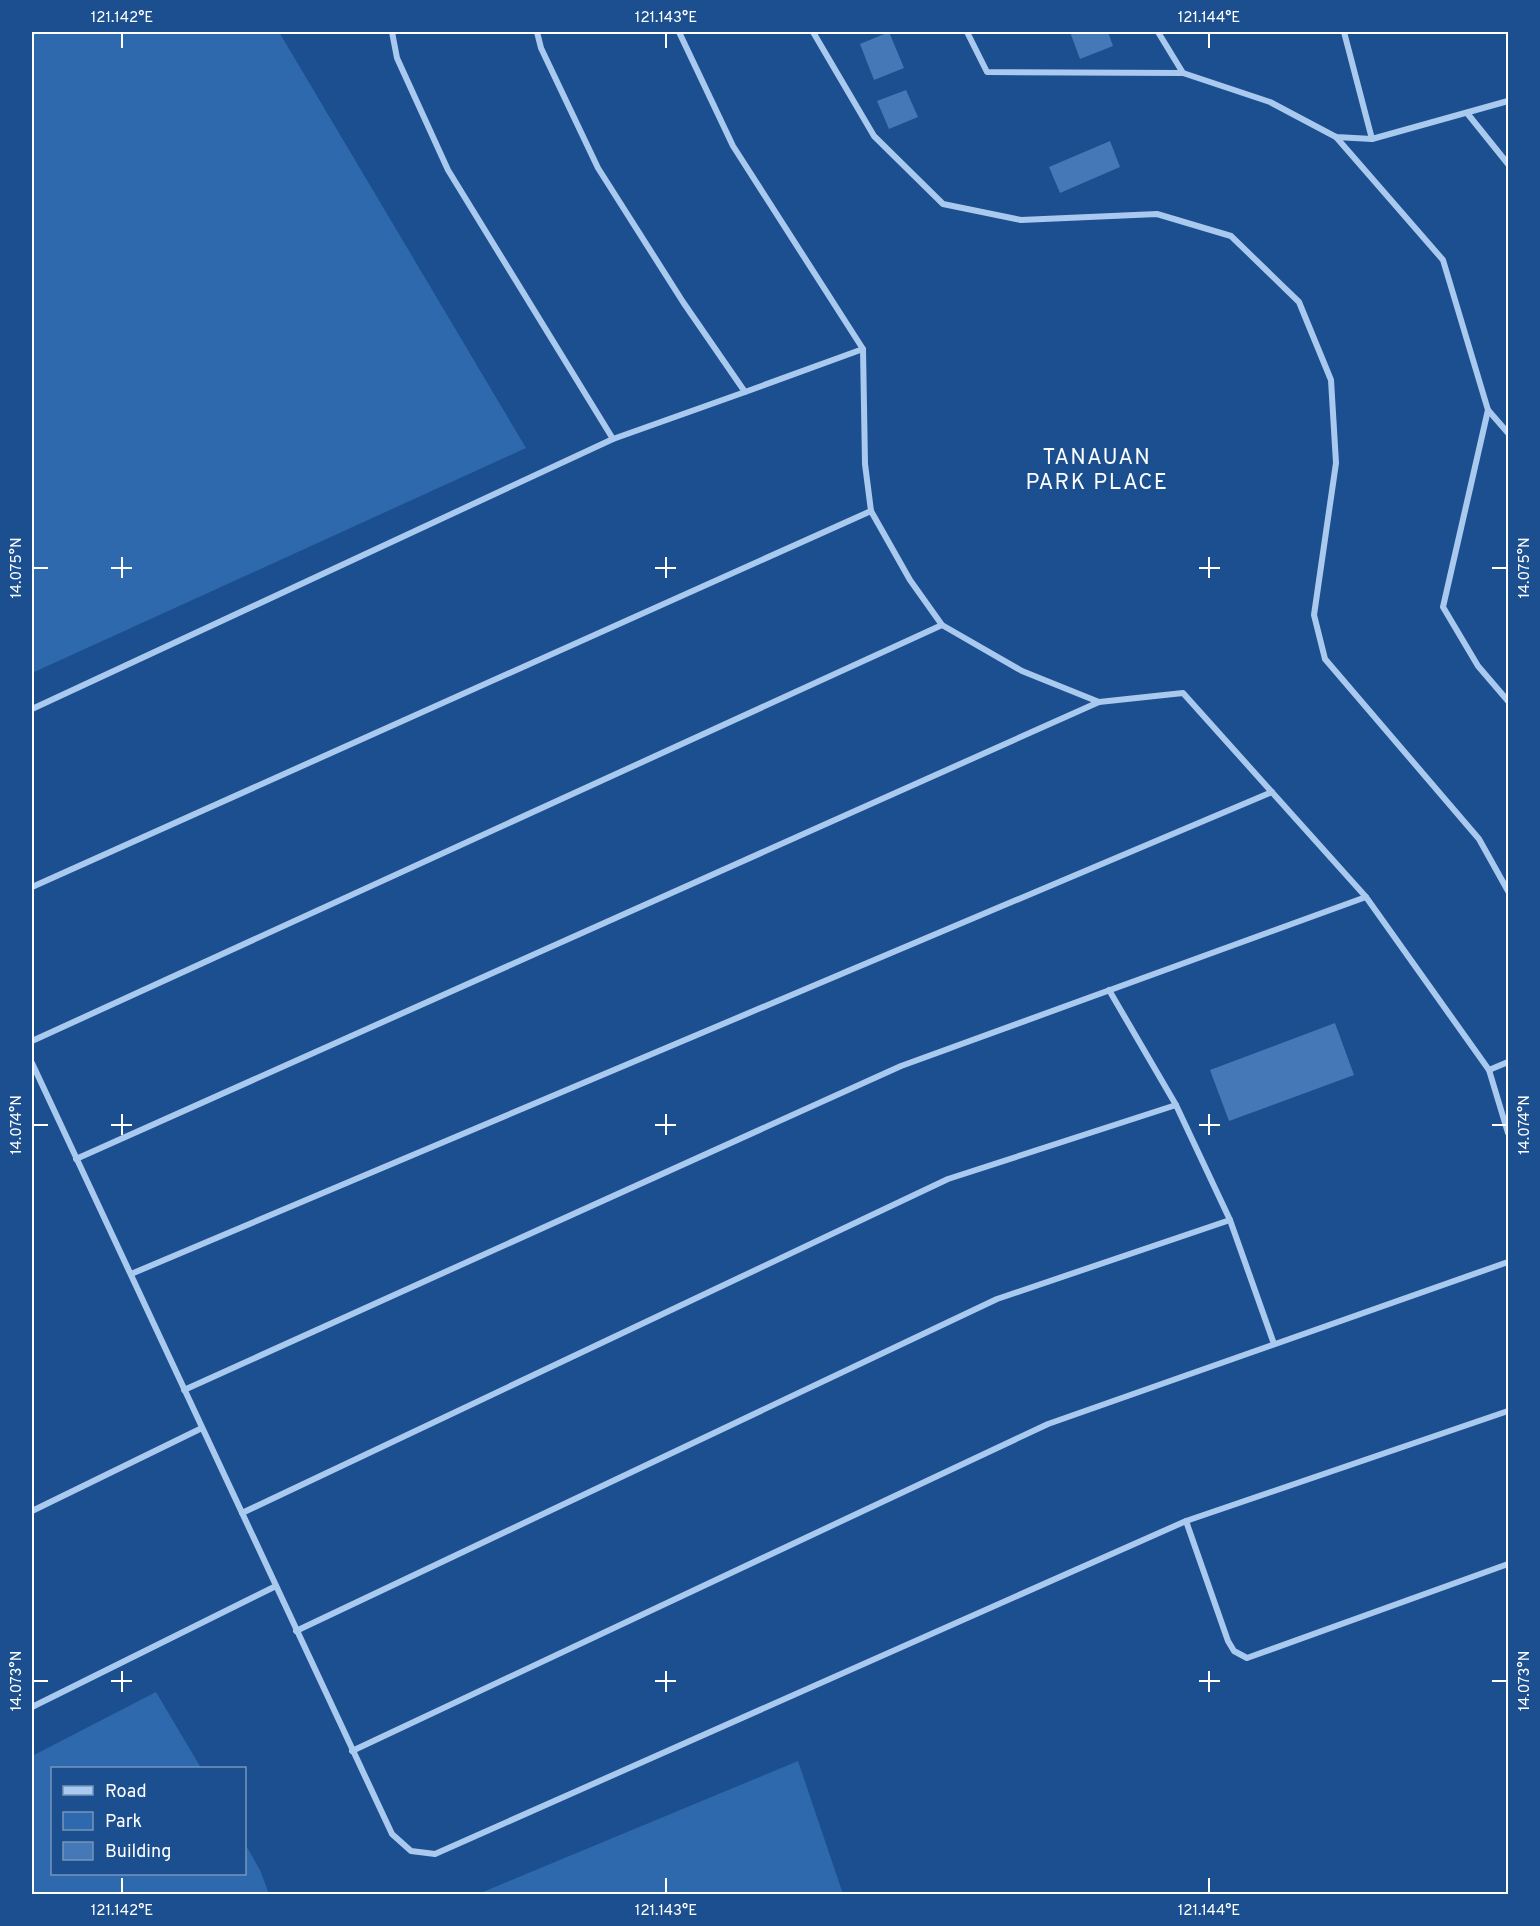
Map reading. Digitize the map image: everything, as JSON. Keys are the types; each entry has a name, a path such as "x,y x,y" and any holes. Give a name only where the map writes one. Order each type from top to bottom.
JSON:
{"street":[{"path":"392,32 397,58 448,170 613,439"},
{"path":"537,32 541,48 598,168 683,302 745,392"},
{"path":"679,32 733,146 863,349 865,464 871,511 910,580 942,625 1022,671 1099,702"},
{"path":"813,32 874,136 943,204 1021,220 1157,214 1231,236 1299,302 1331,380 1336,463 1314,615 1325,659 1479,839 1509,891"},
{"path":"967,32 987,72 1184,73 1270,102 1336,137 1443,261 1488,410 1509,434"},
{"path":"1158,32 1184,73"},
{"path":"1344,32 1372,139"},
{"path":"1336,137 1372,139 1509,101"},
{"path":"1467,113 1509,164"},
{"path":"32,709 613,439 863,349"},
{"path":"1488,410 1443,607 1478,666 1509,701"},
{"path":"32,887 871,511"},
{"path":"32,1041 942,625"},
{"path":"76,1159 1099,702 1183,693 1366,897 1489,1070 1509,1133"},
{"path":"131,1274 1272,792"},
{"path":"184,1390 901,1066 1366,897"},
{"path":"1109,990 1176,1105 1230,1220 1274,1344"},
{"path":"1489,1070 1509,1062"},
{"path":"32,1063 352,1751 392,1834 411,1851 435,1854 1186,1521 1509,1411"},
{"path":"242,1513 948,1179 1176,1105"},
{"path":"296,1631 996,1299 1230,1220"},
{"path":"352,1751 1048,1424 1509,1262"},
{"path":"32,1511 202,1428"},
{"path":"1186,1521 1227,1641 1234,1651 1246,1658 1509,1563"},
{"path":"32,1707 276,1586"}],"green space":[{"path":"32,32 279,32 526,448 32,673"},
{"path":"156,1692 200,1767 51,1767 51,1875 246,1875 246,1846 260,1870 269,1894 32,1894 32,1756"},
{"path":"798,1761 843,1894 478,1894"}],"building":[{"path":"889,32 904,68 874,80 860,44"},
{"path":"1070,32 1108,32 1113,46 1080,59"},
{"path":"906,90 918,117 889,129 877,101"},
{"path":"1110,141 1120,167 1060,193 1049,167"},
{"path":"1335,1023 1354,1075 1229,1121 1210,1070"}],"district":[{"name":"TANAUAN PARK PLACE","path":"1097,468"}]}
